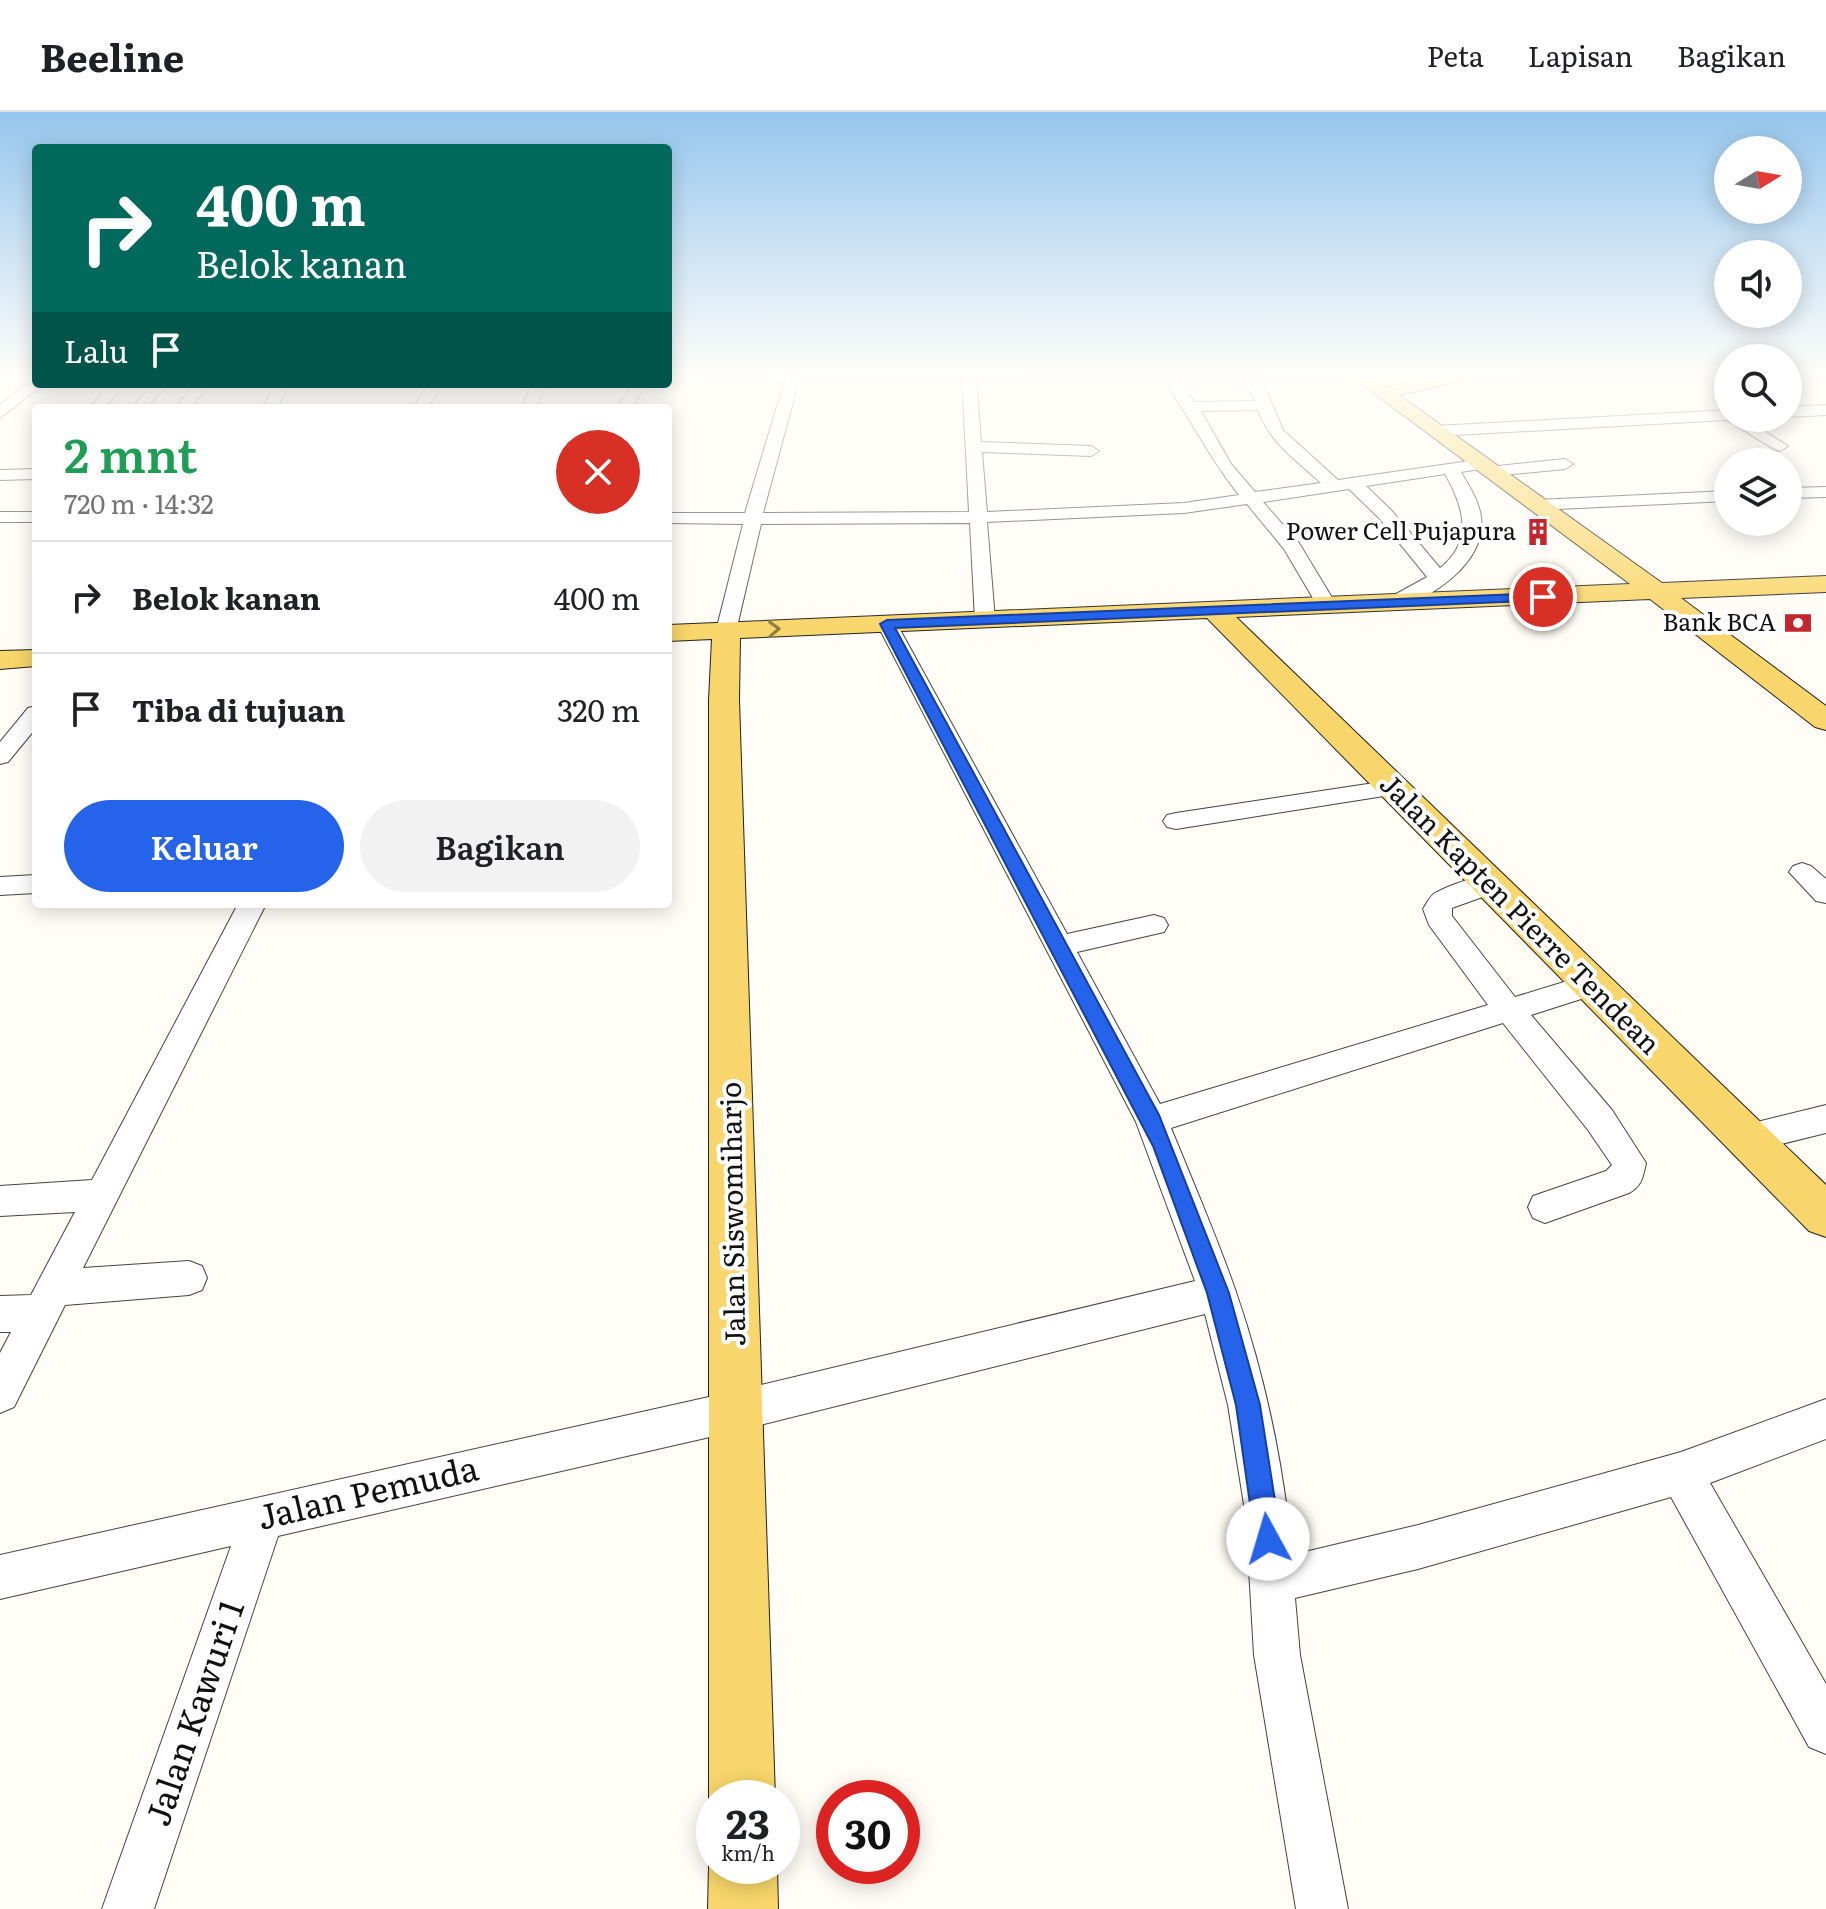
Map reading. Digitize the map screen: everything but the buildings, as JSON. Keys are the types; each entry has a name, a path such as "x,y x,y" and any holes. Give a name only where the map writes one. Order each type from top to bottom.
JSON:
{"main road":[{"path":"1477,460 1826,721"},
{"path":"672,633 1826,584"},
{"name":"Jalan Kapten Pierre Tendean","path":"1215,611 1826,1216"},
{"name":"Jalan Siswomiharjo","path":"726,631 724,731 742,1780"},
{"path":"0,660 32,658"},
{"path":"1756,668 1826,707"},
{"path":"743,1884 743,1909"}],"street":[{"path":"726,631 769,460"},
{"path":"976,460 985,620"},
{"path":"1221,460 1292,547 1327,606"},
{"path":"1312,460 1385,514 1439,579"},
{"path":"672,518 977,518 1184,508 1451,470 1565,464"},
{"path":"1394,603 1439,579 1455,566 1471,542 1474,520 1471,500 1451,470"},
{"path":"1,476 32,474"},
{"path":"1802,493 1826,492"},
{"path":"1537,505 1714,497"},
{"path":"0,517 32,517"},
{"path":"887,624 1152,1120 1218,1293 1248,1405 1267,1517 1277,1655 1322,1909"},
{"path":"0,757 32,718"},
{"path":"1176,821 1394,788"},
{"path":"1802,872 1826,894"},
{"path":"0,886 32,884"},
{"path":"1490,884 1442,901 1437,909 1439,918 1509,1010 1600,1120 1629,1163 1626,1177 1617,1182 1545,1207"},
{"path":"0,1393 250,908"},
{"path":"1057,946 1154,925"},
{"path":"1152,1120 1590,985"},
{"path":"1745,1139 1826,1119"},
{"path":"0,1201 102,1195"},
{"path":"0,1314 48,1300 189,1278"},
{"name":"Jalan Pemuda","path":"0,1577 736,1411 1218,1293"},
{"path":"1270,1582 1418,1547 1681,1473 1826,1419"},
{"path":"1681,1473 1826,1730"},
{"name":"Jalan Kawuri 1","path":"128,1909 263,1517"}],"place":[{"name":"Power Cell Pujapura","path":"1538,532"},
{"name":"Bank BCA","path":"1798,623"}],"route":[{"path":"1268,1539 1248,1405 1218,1293 1174,1172 1152,1120 1046,927 887,624 1543,597"}]}
